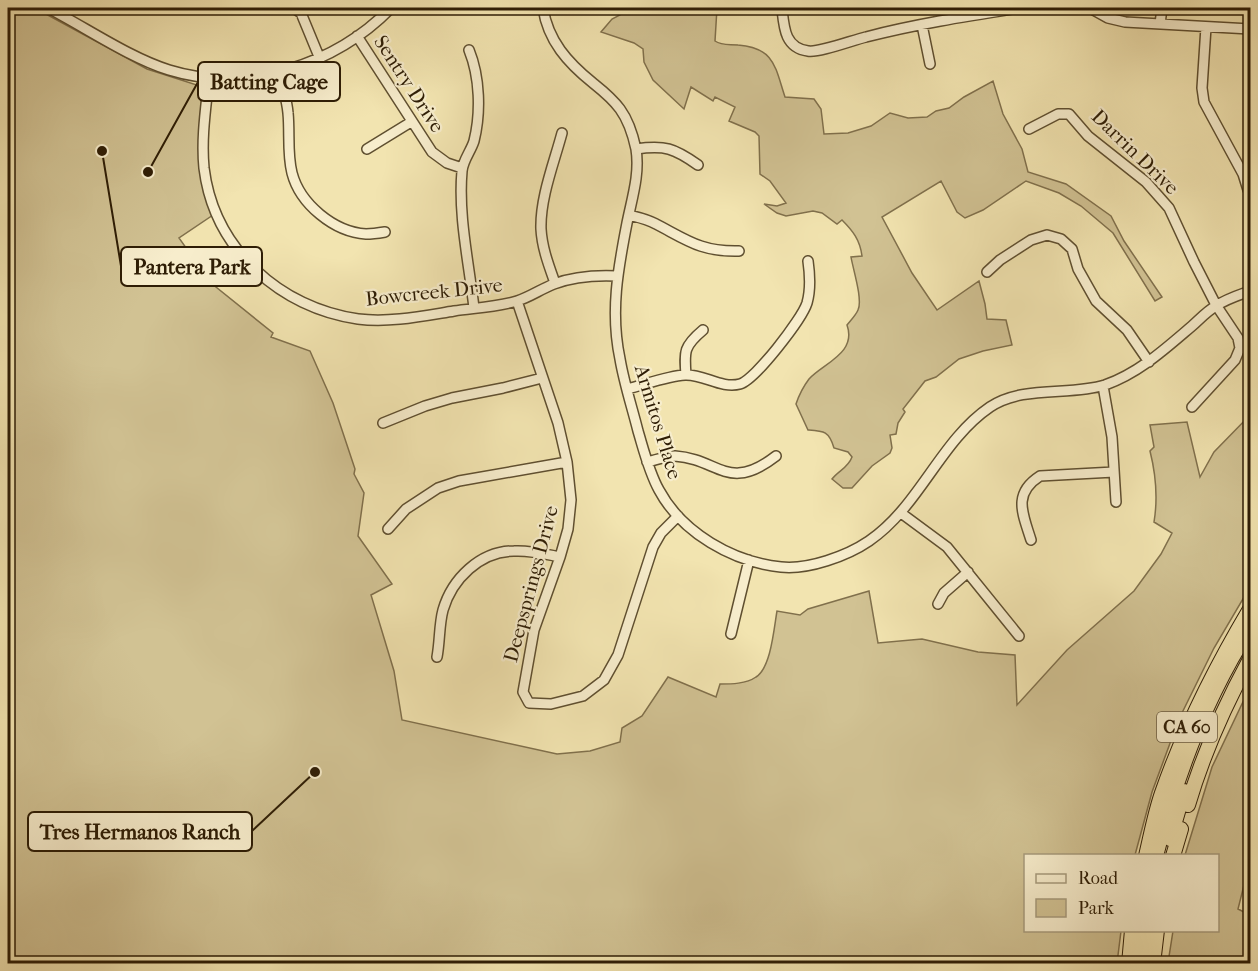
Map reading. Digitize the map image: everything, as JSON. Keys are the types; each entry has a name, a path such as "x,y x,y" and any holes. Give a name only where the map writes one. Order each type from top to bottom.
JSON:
{"highway":[{"name":"CA 60","path":"1146,854 1162,794 1188,725 1216,666 1251,609"},
{"path":"1156,854 1166,815 1196,734 1218,687 1251,628"},
{"path":"1166,854 1185,788 1205,736 1226,689 1251,645"},
{"name":"CA 60","path":"1173,854 1209,744 1251,659"},
{"path":"1129,963 1132,932"},
{"path":"1139,963 1143,932"},
{"path":"1147,963 1151,932"},
{"path":"1153,963 1157,932"}],"street":[{"path":"48,8 154,64 184,74 241,78 280,73 340,49 391,8"},
{"path":"294,8 301,13 320,58"},
{"name":"Armitos Place","path":"543,8 554,43 563,56 608,94 621,110 630,127 636,149 636,181 617,276 615,330 627,389 647,462 659,492 678,516 711,544 749,560 783,567 816,563 844,554 870,540 901,513 966,427 992,405 1025,394 1103,386 1149,362 1216,305 1251,291"},
{"path":"782,9 784,32 789,40 797,47 810,52 988,10 1019,8"},
{"path":"1090,8 1108,18 1125,22 1251,28"},
{"path":"1160,24 1162,8"},
{"path":"922,25 930,64"},
{"path":"1206,27 1202,88 1204,102 1243,174 1248,190"},
{"name":"Sentry Drive","path":"357,36 432,152 447,163 462,168"},
{"path":"469,51 473,61 478,116 473,143 462,168 461,198 474,308"},
{"path":"280,73 288,111 289,157 292,175 302,194 315,210 330,222 366,234 385,232"},
{"name":"Bowcreek Drive","path":"209,77 203,143 204,168 216,214 226,235 252,268 293,299 315,309 360,319 411,317 517,301 555,283 586,275 617,276"},
{"name":"Darrin Drive","path":"1029,129 1058,114 1069,114 1088,136 1146,182 1169,207 1216,305 1238,338 1240,348 1234,360 1192,407"},
{"path":"367,149 411,122"},
{"path":"555,283 544,250 541,228 544,201 562,133"},
{"path":"636,149 657,146 672,150 698,165"},
{"path":"629,215 654,222 679,238 699,247 739,251"},
{"path":"987,272 1000,260 1031,240 1047,235 1061,239 1072,249 1078,269 1096,301 1127,330 1149,362"},
{"path":"627,389 686,375 730,385 742,384 794,328 807,303 810,279 808,261"},
{"name":"Deepsprings Drive","path":"517,301 558,423 567,462 571,500 568,529 534,630 523,692 529,703 551,704 583,696 604,680 618,655 653,548 661,533 678,516"},
{"path":"686,375 684,354 693,339 703,330"},
{"path":"383,423 452,398 542,378"},
{"path":"1103,386 1112,437 1116,502"},
{"path":"647,462 673,456 694,460 719,471 738,474 759,469 776,456"},
{"path":"388,529 406,509 438,488 459,481 567,462"},
{"path":"1031,540 1021,507 1024,491 1030,482 1040,476 1114,472"},
{"path":"901,513 947,547 1019,636"},
{"path":"437,657 442,612 458,580 468,569 481,561 511,550 560,557"},
{"path":"731,634 749,560"},
{"path":"938,604 944,593 968,572"}],"green space":[{"path":"8,8 24,8 46,14 147,69 200,86 202,95 199,156 203,185 213,215 179,238 211,283 273,333 271,337 310,351 333,403 355,469 354,474 364,493 358,536 392,584 371,595 394,671 402,720 557,754 590,751 620,742 622,728 642,716 668,677 716,697 720,684 734,684 756,677 768,657 777,611 800,615 808,609 869,591 878,643 922,639 978,652 1015,655 1017,705 1067,650 1134,591 1161,554 1172,533 1154,522 1156,486 1150,451 1154,447 1150,425 1187,422 1200,477 1214,452 1250,415 1250,587 1214,648 1179,719 1152,792 1135,854 1024,854 1024,932 1121,932 1117,963 8,963"},
{"path":"633,8 717,8 715,41 750,47 766,55 772,61 785,97 814,99 821,109 824,134 848,133 871,126 890,113 908,118 927,117 936,111 949,108 993,81 1003,114 1022,149 1028,172 1066,184 1111,216 1124,241 1162,297 1155,301 1113,233 1081,206 1059,193 1026,181 983,210 965,218 957,212 941,181 882,217 912,273 937,310 979,281 987,319 1006,320 1012,345 959,359 936,377 925,381 903,409 905,412 898,423 896,434 890,435 892,448 890,453 872,466 852,488 843,488 832,479 852,457 848,452 834,448 825,433 808,430 796,404 809,379 837,356 847,343 849,335 847,325 856,314 859,305 859,292 851,257 862,256 858,240 842,220 837,224 822,213 813,211 786,216 764,204 777,206 786,203 770,181 760,174 759,136 729,121 735,107 715,97 713,101 691,87 684,109 653,80 644,62 643,49 634,43 601,32 612,19"},
{"path":"1250,687 1250,861 1238,909 1250,915 1250,963 1168,963 1173,932 1219,932 1219,854 1185,854 1212,767"}],"place":[{"name":"Pantera Park","path":"102,151"},
{"name":"Batting Cage","path":"148,172"},
{"name":"Tres Hermanos Ranch","path":"315,772"}]}
